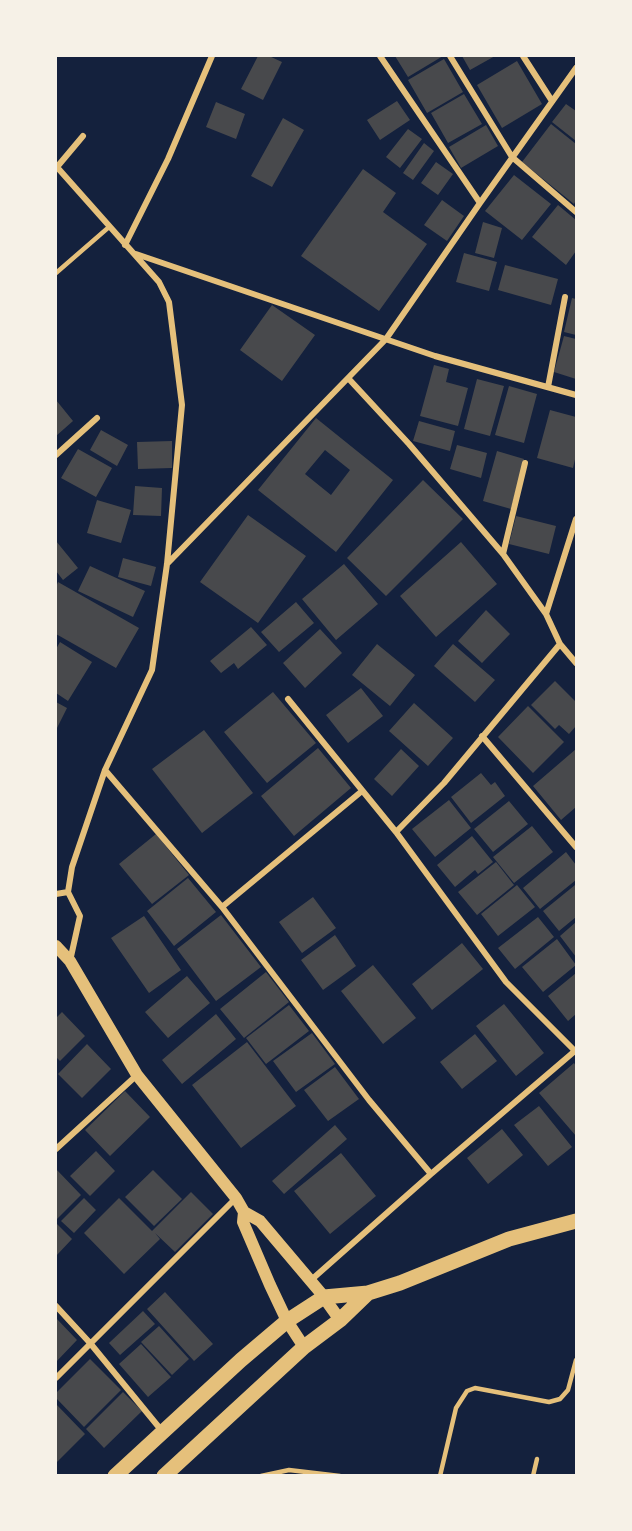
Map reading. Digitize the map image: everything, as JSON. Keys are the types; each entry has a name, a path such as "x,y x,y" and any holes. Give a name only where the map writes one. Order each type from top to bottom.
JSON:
{"main road":[{"path":"56,946 70,961 137,1075 236,1198 244,1212 243,1222 287,1321 304,1347"},
{"path":"244,1212 260,1221 324,1297 340,1320"},
{"path":"115,1476 241,1360 287,1321 324,1297 368,1293 400,1283 509,1239 576,1221"},
{"path":"164,1476 304,1347 340,1320 368,1293"}],"street":[{"path":"125,244 168,159 212,56"},
{"path":"380,56 480,203"},
{"path":"450,56 512,157 576,212"},
{"path":"523,56 552,101"},
{"path":"166,564 386,339 576,68"},
{"path":"70,961 80,916 68,892 72,867 105,771 152,670 166,564 182,405 169,302 159,282 56,167 83,136"},
{"path":"135,254 435,356 576,395"},
{"path":"548,387 565,297"},
{"path":"348,378 409,444 503,554 546,614 560,644 576,663"},
{"path":"56,455 97,418"},
{"path":"503,554 525,463"},
{"path":"546,614 576,519"},
{"path":"396,832 444,783 560,644"},
{"path":"288,699 396,832 506,982 576,1050 310,1281"},
{"path":"482,736 576,847"},
{"path":"105,771 222,908 369,1100 431,1174"},
{"path":"222,908 362,791"},
{"path":"570,839 576,832"},
{"path":"56,894 68,892"},
{"path":"56,1149 137,1075"},
{"path":"56,1378 236,1198"},
{"path":"56,1306 163,1431"}],"lane":[{"path":"56,273 109,227"},
{"path":"440,1476 456,1408 467,1391 475,1388 549,1402 560,1399 568,1390 576,1360"},
{"path":"533,1476 537,1459"},
{"path":"261,1476 289,1470 340,1476"}],"building":[{"path":"258,56 269,56 282,62 263,100 241,89"},
{"path":"395,56 443,56 408,77"},
{"path":"462,56 495,56 470,70"},
{"path":"444,59 463,92 427,113 408,80"},
{"path":"517,61 542,104 502,128 477,85"},
{"path":"464,94 482,124 448,143 431,113"},
{"path":"397,101 410,120 380,140 367,120"},
{"path":"216,102 245,114 236,139 206,127"},
{"path":"566,104 576,111 576,141 552,122"},
{"path":"283,118 304,130 272,187 251,176"},
{"path":"551,124 576,144 576,200 574,204 522,162"},
{"path":"486,125 498,146 461,168 449,147"},
{"path":"408,129 422,139 400,168 386,157"},
{"path":"424,143 434,151 413,180 403,173"},
{"path":"436,162 453,174 438,195 421,183"},
{"path":"363,169 396,193 383,212 427,244 379,311 301,256"},
{"path":"514,175 551,204 522,240 485,211"},
{"path":"442,200 464,216 447,241 424,225"},
{"path":"558,205 576,220 576,251 566,265 532,237"},
{"path":"483,222 502,228 494,258 475,253"},
{"path":"464,253 497,262 489,291 456,282"},
{"path":"505,265 558,279 551,305 498,290"},
{"path":"572,298 576,299 576,335 564,332"},
{"path":"272,305 315,335 282,381 240,350"},
{"path":"564,336 576,339 576,379 554,372"},
{"path":"434,365 449,369 446,382 468,388 458,426 420,416"},
{"path":"477,379 504,386 490,436 464,429"},
{"path":"509,386 537,394 524,443 495,435"},
{"path":"56,400 73,421 56,436"},
{"path":"550,410 576,417 576,455 573,468 537,458"},
{"path":"316,418 393,480 336,552 258,490","holes":["325,450 350,470 331,495 305,474"]},
{"path":"419,421 455,431 450,451 413,441"},
{"path":"101,430 128,445 117,466 90,450"},
{"path":"172,441 172,468 138,469 137,442"},
{"path":"457,445 487,453 481,478 450,469"},
{"path":"78,449 112,468 96,497 61,478"},
{"path":"497,451 524,459 511,509 483,501"},
{"path":"423,480 463,519 386,596 347,558"},
{"path":"135,486 162,488 161,516 133,515"},
{"path":"97,500 131,510 121,543 87,533"},
{"path":"248,515 306,556 258,623 200,582"},
{"path":"516,516 556,526 549,554 509,544"},
{"path":"56,541 78,568 63,580 56,571"},
{"path":"461,542 497,584 436,637 400,596"},
{"path":"123,558 156,567 151,586 118,577"},
{"path":"344,564 378,604 336,640 302,599"},
{"path":"90,566 145,591 133,617 78,591"},
{"path":"58,582 139,628 116,668 56,634 56,587"},
{"path":"296,602 314,623 279,652 261,632"},
{"path":"486,610 510,634 482,663 458,641"},
{"path":"251,627 267,645 238,669 234,663 221,673 210,661"},
{"path":"320,629 342,653 305,688 283,663"},
{"path":"60,642 92,662 68,701 56,693 56,649"},
{"path":"377,644 415,675 390,706 352,675"},
{"path":"453,644 495,680 475,702 434,666"},
{"path":"555,681 576,702 576,726 569,734 559,725 555,729 531,705"},
{"path":"361,688 383,716 348,743 326,715"},
{"path":"273,692 316,743 267,783 224,732"},
{"path":"56,702 67,708 56,730"},
{"path":"414,703 453,738 428,766 389,731"},
{"path":"528,706 564,742 533,773 498,737"},
{"path":"204,730 253,793 202,833 152,769"},
{"path":"318,748 351,788 294,836 261,796"},
{"path":"401,749 419,766 392,796 374,779"},
{"path":"576,749 576,807 561,820 533,786"},
{"path":"481,773 491,785 495,782 505,796 471,823 451,797"},
{"path":"449,800 471,828 435,857 412,829"},
{"path":"509,801 528,824 493,852 474,829"},
{"path":"532,826 553,852 514,883 493,857"},
{"path":"156,834 189,875 152,904 119,864"},
{"path":"472,836 493,862 478,874 475,870 455,887 437,865"},
{"path":"566,852 576,865 576,880 540,909 523,888"},
{"path":"496,862 514,885 477,915 458,892"},
{"path":"188,878 216,912 174,946 147,911"},
{"path":"517,885 535,907 498,936 481,914"},
{"path":"575,885 576,917 559,931 543,911"},
{"path":"313,897 336,928 302,953 279,922"},
{"path":"221,915 261,967 216,1001 177,949"},
{"path":"144,916 181,970 149,993 111,938"},
{"path":"538,917 554,937 515,969 498,948"},
{"path":"576,922 576,957 560,936"},
{"path":"335,935 356,966 323,990 301,960"},
{"path":"557,939 576,965 543,992 522,967"},
{"path":"462,943 483,969 432,1010 412,984"},
{"path":"373,965 416,1018 383,1044 341,991"},
{"path":"266,972 289,1002 244,1038 220,1009"},
{"path":"576,973 576,1014 568,1021 548,996"},
{"path":"187,976 210,1003 168,1038 145,1012"},
{"path":"504,1004 544,1053 516,1076 476,1026"},
{"path":"289,1005 309,1031 266,1064 246,1038"},
{"path":"62,1012 85,1036 60,1061 56,1057 56,1018"},
{"path":"216,1014 236,1039 182,1084 162,1060"},
{"path":"312,1033 335,1064 296,1092 273,1061"},
{"path":"475,1034 497,1061 462,1089 440,1062"},
{"path":"247,1042 296,1106 241,1148 192,1085"},
{"path":"87,1044 111,1069 82,1098 58,1074"},
{"path":"574,1063 576,1066 576,1136 539,1093"},
{"path":"335,1067 359,1099 328,1121 304,1090"},
{"path":"125,1091 150,1117 110,1156 85,1130"},
{"path":"539,1106 572,1147 548,1166 514,1125"},
{"path":"335,1125 347,1139 284,1194 272,1181"},
{"path":"502,1129 523,1155 488,1184 467,1158"},
{"path":"96,1151 115,1171 90,1196 70,1176"},
{"path":"341,1153 376,1196 330,1234 294,1191"},
{"path":"56,1169 81,1195 57,1219 56,1217"},
{"path":"153,1170 182,1199 154,1226 125,1197"},
{"path":"191,1192 213,1214 175,1252 155,1233 160,1239 124,1274 84,1233 119,1198 152,1231"},
{"path":"84,1198 96,1210 74,1233 61,1221"},
{"path":"56,1223 72,1239 56,1256"},
{"path":"165,1292 213,1344 194,1361 147,1309"},
{"path":"143,1311 155,1324 120,1355 109,1343"},
{"path":"56,1318 77,1340 56,1362"},
{"path":"159,1326 189,1359 172,1375 141,1342"},
{"path":"141,1344 171,1377 148,1397 119,1364"},
{"path":"90,1359 121,1390 84,1427 56,1398 56,1393"},
{"path":"123,1392 142,1411 104,1448 86,1429"},
{"path":"56,1404 85,1434 56,1463"}]}
